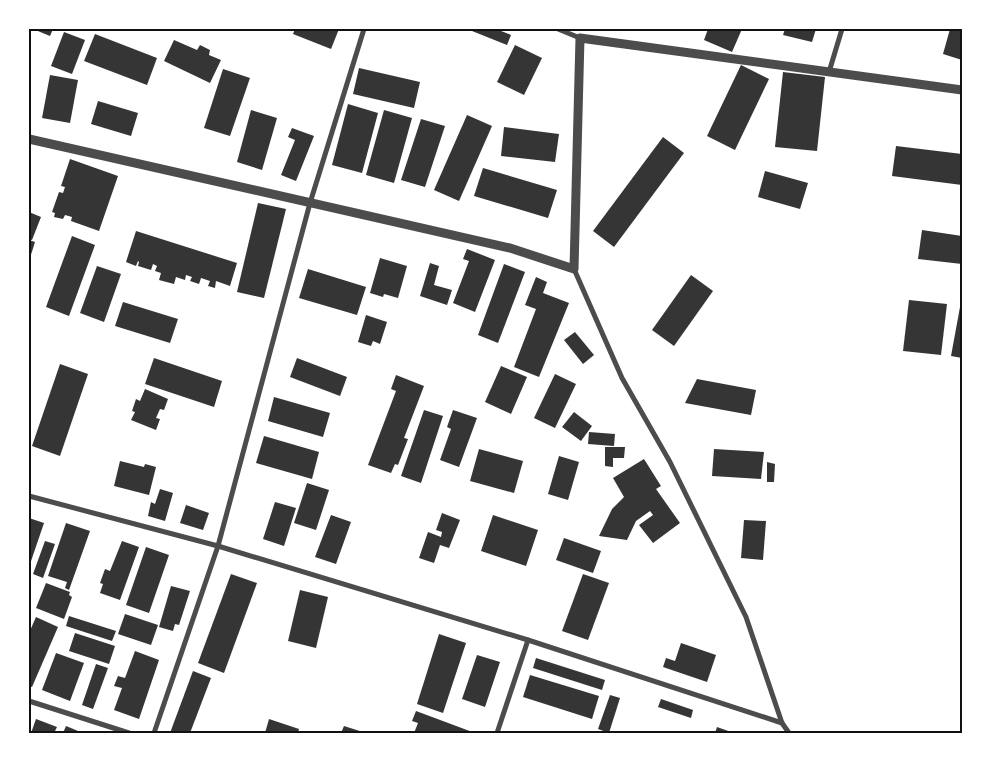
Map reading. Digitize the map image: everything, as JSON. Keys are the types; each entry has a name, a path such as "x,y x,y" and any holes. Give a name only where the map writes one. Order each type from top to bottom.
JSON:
{"street":[{"path":"154,733 218,546 310,203 364,29"},
{"path":"558,29 580,38 962,90"},
{"path":"569,29 580,38"},
{"path":"830,72 842,29"},
{"path":"580,38 574,269 622,378 670,462 746,618 782,723 788,733"},
{"path":"29,139 510,248 574,269"},
{"path":"29,496 218,546 528,640 782,723"},
{"path":"497,733 528,640"},
{"path":"29,701 129,733"}],"building":[{"path":"33,29 53,29 50,36"},
{"path":"295,29 339,29 331,49 293,34"},
{"path":"467,29 496,29 511,35 507,45"},
{"path":"708,29 742,29 732,52 704,40"},
{"path":"785,29 816,29 812,42 783,35"},
{"path":"950,29 962,29 962,60 943,54"},
{"path":"64,32 85,40 72,74 51,66"},
{"path":"95,34 157,58 147,85 84,61"},
{"path":"174,40 197,50 200,45 210,50 209,55 221,60 210,83 164,61"},
{"path":"515,45 542,58 524,95 497,82"},
{"path":"741,65 769,79 735,150 707,136"},
{"path":"359,68 420,82 414,108 353,94"},
{"path":"223,69 250,78 230,136 204,128"},
{"path":"783,72 825,77 817,151 775,147"},
{"path":"50,75 78,80 70,123 42,118"},
{"path":"98,101 138,113 131,136 91,124"},
{"path":"348,104 378,113 362,173 332,165"},
{"path":"251,110 277,118 262,170 237,162"},
{"path":"384,110 412,118 394,183 366,175"},
{"path":"467,115 492,126 459,201 434,190"},
{"path":"421,119 445,126 425,187 401,180"},
{"path":"504,127 559,134 555,162 501,156"},
{"path":"292,128 314,136 296,181 281,175 295,140 288,137"},
{"path":"663,137 684,153 614,247 593,231"},
{"path":"896,146 962,154 962,185 892,176"},
{"path":"70,159 118,176 99,231 71,221 72,217 65,215 63,219 54,217 55,213 52,212 59,192 63,193 65,187 61,186"},
{"path":"483,168 557,190 548,218 474,196"},
{"path":"765,171 808,183 800,209 758,197"},
{"path":"258,203 286,209 264,298 237,292"},
{"path":"29,212 41,217 32,240 29,239"},
{"path":"922,230 962,236 962,264 918,259"},
{"path":"136,231 237,263 230,286 216,281 215,288 208,286 210,281 201,278 199,284 190,281 192,277 186,275 185,280 176,277 174,284 159,280 161,273 155,271 157,266 153,264 151,270 138,266 138,261 136,266 126,262"},
{"path":"72,236 95,245 69,316 46,307"},
{"path":"29,240 35,242 29,261"},
{"path":"467,249 495,260 475,312 453,303 469,261 463,259"},
{"path":"380,258 407,266 398,298 384,294 383,297 370,293"},
{"path":"430,263 439,266 434,285 452,290 447,305 420,296"},
{"path":"504,264 525,272 498,343 478,335"},
{"path":"97,266 121,274 104,322 80,313"},
{"path":"308,269 366,287 357,315 299,298"},
{"path":"691,275 713,291 674,346 652,330"},
{"path":"536,277 547,282 543,293 569,303 539,377 514,367 536,309 525,305"},
{"path":"909,300 947,304 941,355 903,351"},
{"path":"123,302 178,319 170,343 115,326"},
{"path":"960,307 962,308 962,358 951,356"},
{"path":"366,315 387,322 380,344 373,341 371,346 358,342"},
{"path":"575,332 594,355 583,364 564,340"},
{"path":"154,358 222,381 214,407 145,384"},
{"path":"297,358 347,377 340,396 290,377"},
{"path":"60,364 88,374 60,456 32,446"},
{"path":"501,366 527,377 511,414 485,402"},
{"path":"555,374 576,384 555,428 534,418"},
{"path":"396,375 424,386 404,438 408,439 398,465 395,464 391,473 368,465 396,391 391,389"},
{"path":"697,379 756,390 751,415 685,403"},
{"path":"145,389 168,399 164,410 160,409 156,418 160,419 156,430 131,420 135,412 132,411 136,399 140,401"},
{"path":"274,397 330,413 323,437 268,421"},
{"path":"424,410 443,416 421,483 401,476"},
{"path":"453,410 477,418 459,467 440,460 451,429 447,427"},
{"path":"574,412 592,426 581,441 562,427"},
{"path":"589,432 615,434 614,446 588,444"},
{"path":"264,436 319,452 312,479 256,463"},
{"path":"605,447 625,447 624,458 613,458 613,467 605,466"},
{"path":"479,449 523,461 514,493 470,481"},
{"path":"714,449 764,452 761,479 712,476"},
{"path":"559,456 579,462 568,500 548,494"},
{"path":"644,459 661,486 656,489 680,523 653,543 639,525 653,515 650,511 636,521 627,540 599,536 612,509 624,497 613,478"},
{"path":"120,461 144,467 145,464 156,467 149,495 114,486"},
{"path":"767,462 775,464 774,482 767,482"},
{"path":"307,483 329,490 316,530 294,523"},
{"path":"160,489 173,493 165,521 148,516 151,502 155,504"},
{"path":"275,502 296,508 284,546 263,539"},
{"path":"186,505 209,513 203,530 180,523"},
{"path":"442,513 460,520 449,548 440,545 434,563 419,558 428,532 441,537 442,532 436,530"},
{"path":"331,515 351,522 336,564 315,557"},
{"path":"493,515 538,530 526,566 481,551"},
{"path":"29,518 44,523 29,567"},
{"path":"744,520 766,521 763,560 741,558"},
{"path":"66,523 90,531 69,590 65,588 67,582 48,576"},
{"path":"564,538 601,551 593,573 556,560"},
{"path":"45,541 55,544 43,578 33,574"},
{"path":"122,541 139,547 120,600 100,593 103,584 100,583 105,569 110,571"},
{"path":"146,547 169,555 149,613 126,605"},
{"path":"231,574 257,583 224,673 198,663"},
{"path":"583,574 609,583 588,640 562,631"},
{"path":"46,583 70,592 69,595 72,597 64,619 36,608"},
{"path":"171,586 190,591 179,625 175,624 173,631 159,627"},
{"path":"300,590 328,597 316,648 288,641"},
{"path":"125,614 158,625 151,645 118,634"},
{"path":"69,616 116,631 112,641 66,626"},
{"path":"36,617 58,627 32,687 29,686 29,633"},
{"path":"75,633 115,646 109,664 69,651"},
{"path":"439,634 466,643 443,713 417,704"},
{"path":"681,643 716,655 707,682 663,667 666,658 675,661"},
{"path":"135,651 159,660 139,719 114,710 122,688 114,686 118,676 125,678"},
{"path":"56,653 84,663 70,701 42,690"},
{"path":"477,655 500,662 485,707 462,699"},
{"path":"536,658 605,680 602,690 533,668"},
{"path":"96,664 108,668 93,709 82,705"},
{"path":"193,671 211,678 190,733 170,733"},
{"path":"530,675 599,696 592,719 523,697"},
{"path":"610,695 620,698 609,733 598,729"},
{"path":"661,699 693,710 691,718 658,707"},
{"path":"416,711 475,733 414,733 418,723 412,721"},
{"path":"36,719 57,727 54,733 31,733"},
{"path":"269,719 299,729 298,733 265,733"},
{"path":"66,726 83,733 63,733"},
{"path":"344,726 366,733 341,733"},
{"path":"717,727 734,733 715,733"}]}
